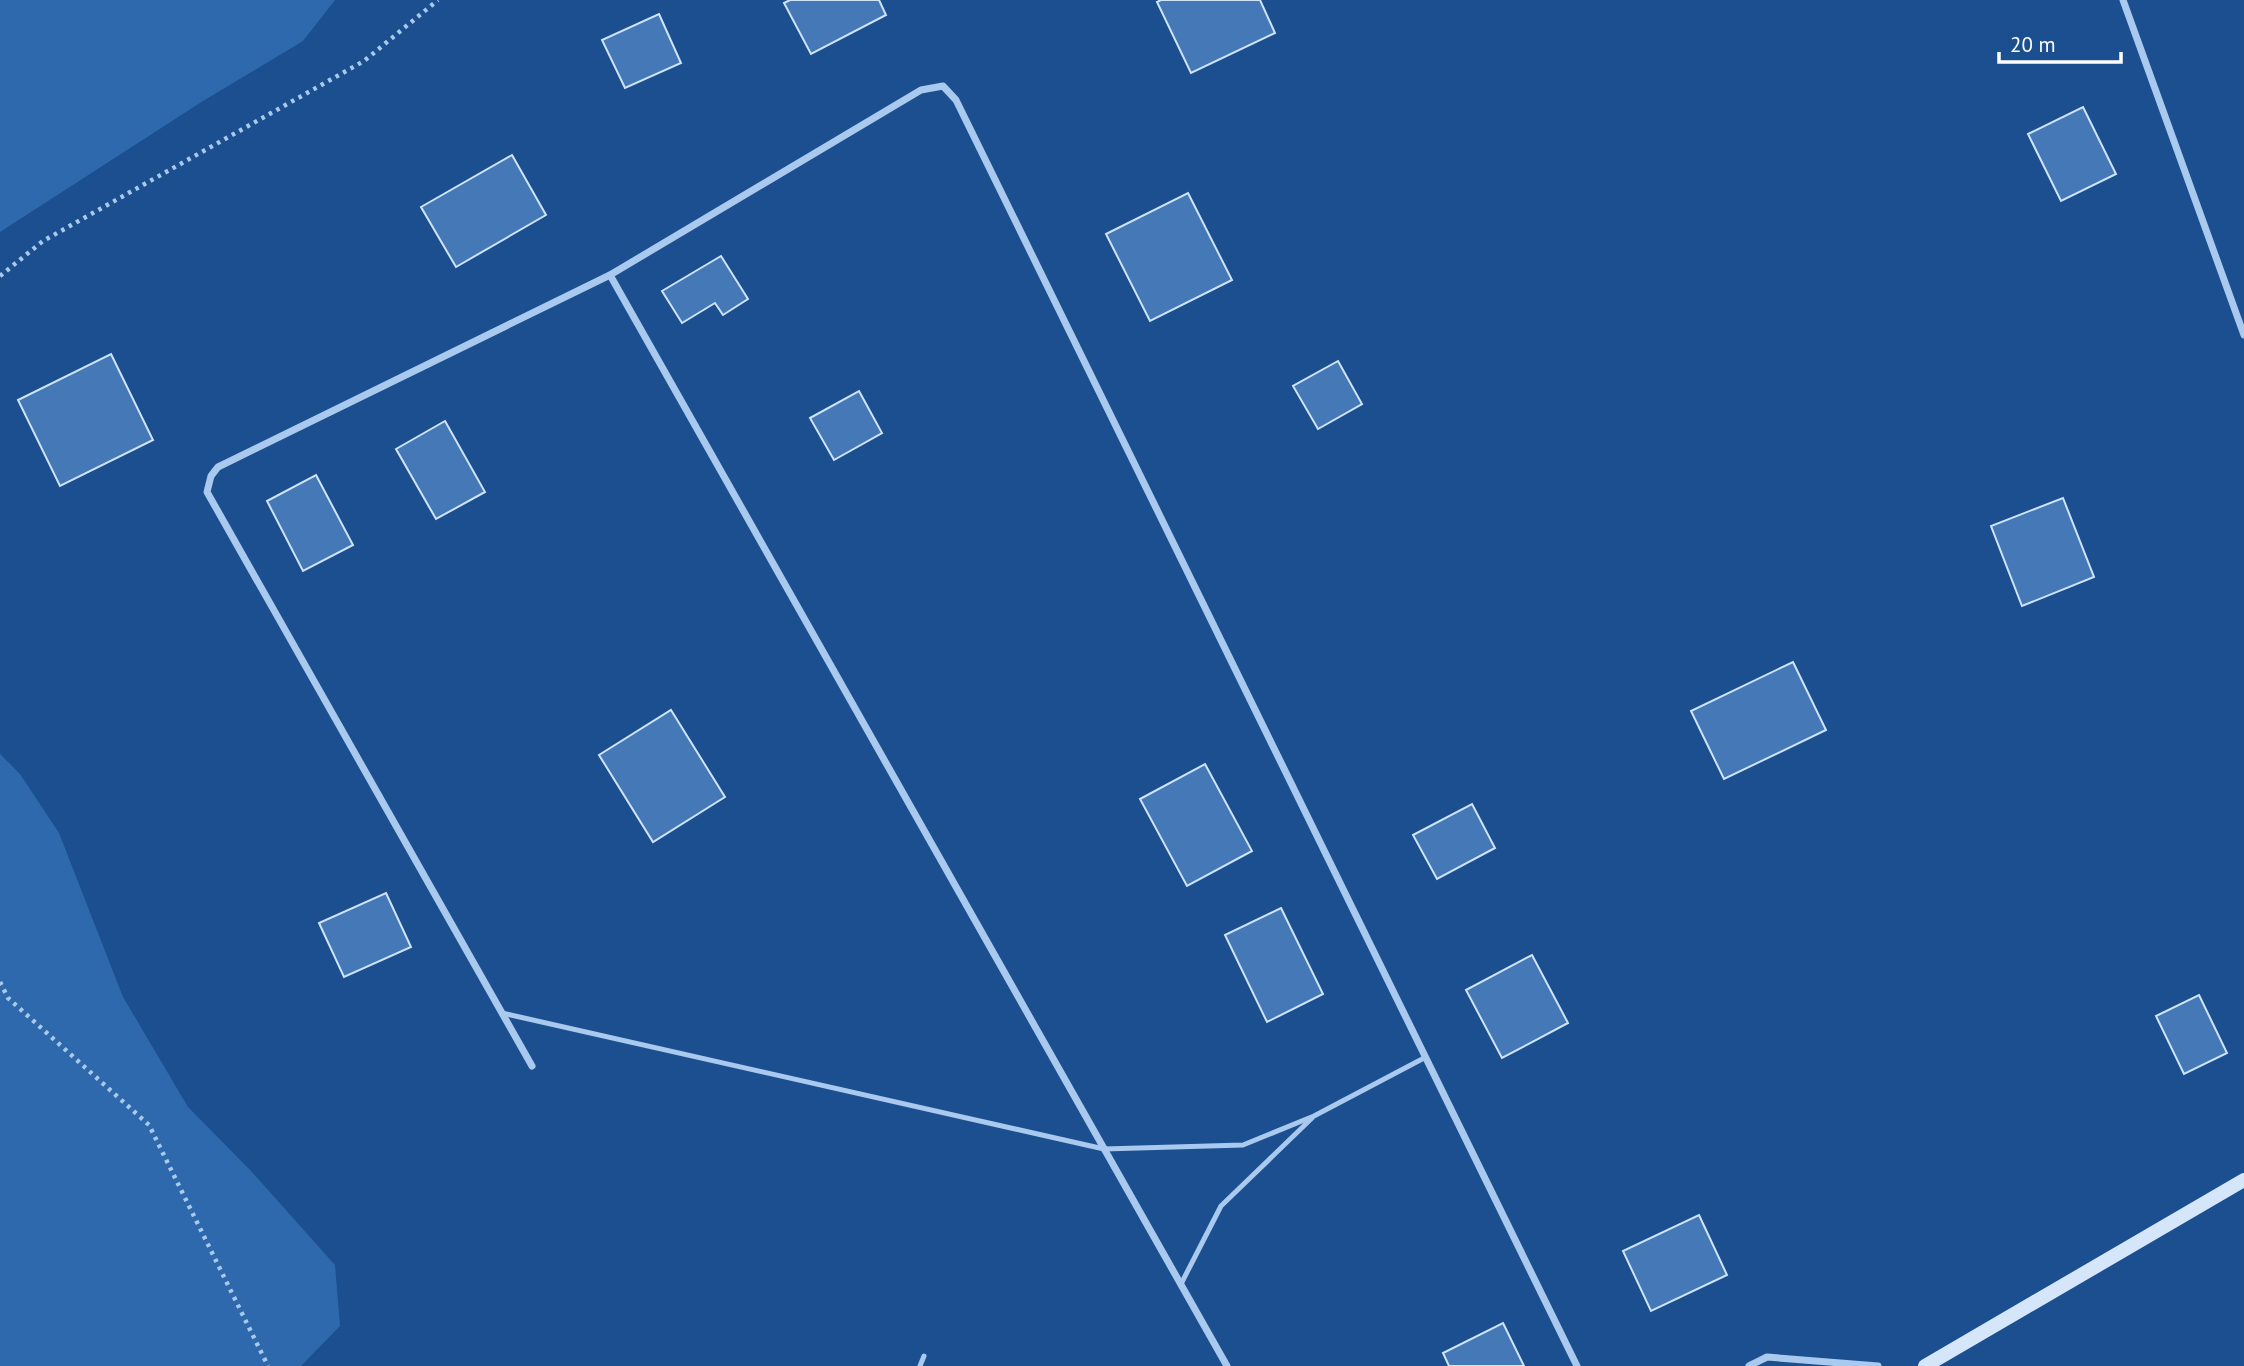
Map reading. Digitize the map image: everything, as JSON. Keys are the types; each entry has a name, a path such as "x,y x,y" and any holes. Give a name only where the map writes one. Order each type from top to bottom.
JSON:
{"main road":[{"path":"1925,1366 2244,1180"}],"street":[{"path":"2123,0 2244,335"},
{"path":"533,1066 207,492 211,476 218,467 610,275 921,90 943,86 956,100 1577,1366"},
{"path":"610,275 1227,1366"},
{"path":"1749,1366 1767,1357 1878,1366"}],"lane":[{"path":"502,1013 1104,1149 1243,1144 1314,1116 1426,1057"},
{"path":"1181,1284 1221,1206 1314,1116"},
{"path":"920,1366 924,1356"}],"path":[{"path":"0,276 43,241 364,61 439,0"},
{"path":"0,982 8,998 149,1125 268,1366"}],"shaded area":[{"path":"0,0 335,0 303,41 203,101 0,232"},
{"path":"0,754 20,774 59,833 123,997 188,1107 251,1171 335,1265 340,1326 301,1366 0,1366"}],"building":[{"path":"790,0 879,0 886,15 811,54 784,3"},
{"path":"1260,0 1275,33 1191,73 1157,2"},
{"path":"659,14 681,63 625,88 602,40"},
{"path":"2083,107 2116,174 2061,201 2028,134"},
{"path":"512,155 546,215 456,267 421,207"},
{"path":"1188,193 1232,280 1150,321 1106,234"},
{"path":"721,256 748,299 723,315 715,303 682,323 662,291"},
{"path":"111,354 153,440 60,486 18,400"},
{"path":"1338,361 1362,404 1318,429 1293,386"},
{"path":"859,391 882,433 834,460 810,418"},
{"path":"445,421 485,492 436,519 396,449"},
{"path":"316,475 353,545 303,571 267,501"},
{"path":"2063,498 2094,577 2022,606 1991,526"},
{"path":"1793,662 1826,730 1724,779 1691,711"},
{"path":"671,710 725,797 653,842 599,755"},
{"path":"1205,764 1252,851 1187,886 1140,799"},
{"path":"1472,804 1495,848 1437,879 1413,835"},
{"path":"386,893 411,947 344,977 319,923"},
{"path":"1281,908 1323,994 1267,1022 1225,935"},
{"path":"1532,955 1568,1023 1502,1058 1466,990"},
{"path":"2199,995 2227,1053 2184,1074 2156,1016"},
{"path":"1699,1215 1727,1275 1651,1311 1623,1251"},
{"path":"1503,1323 1524,1366 1449,1366 1443,1353"}]}
